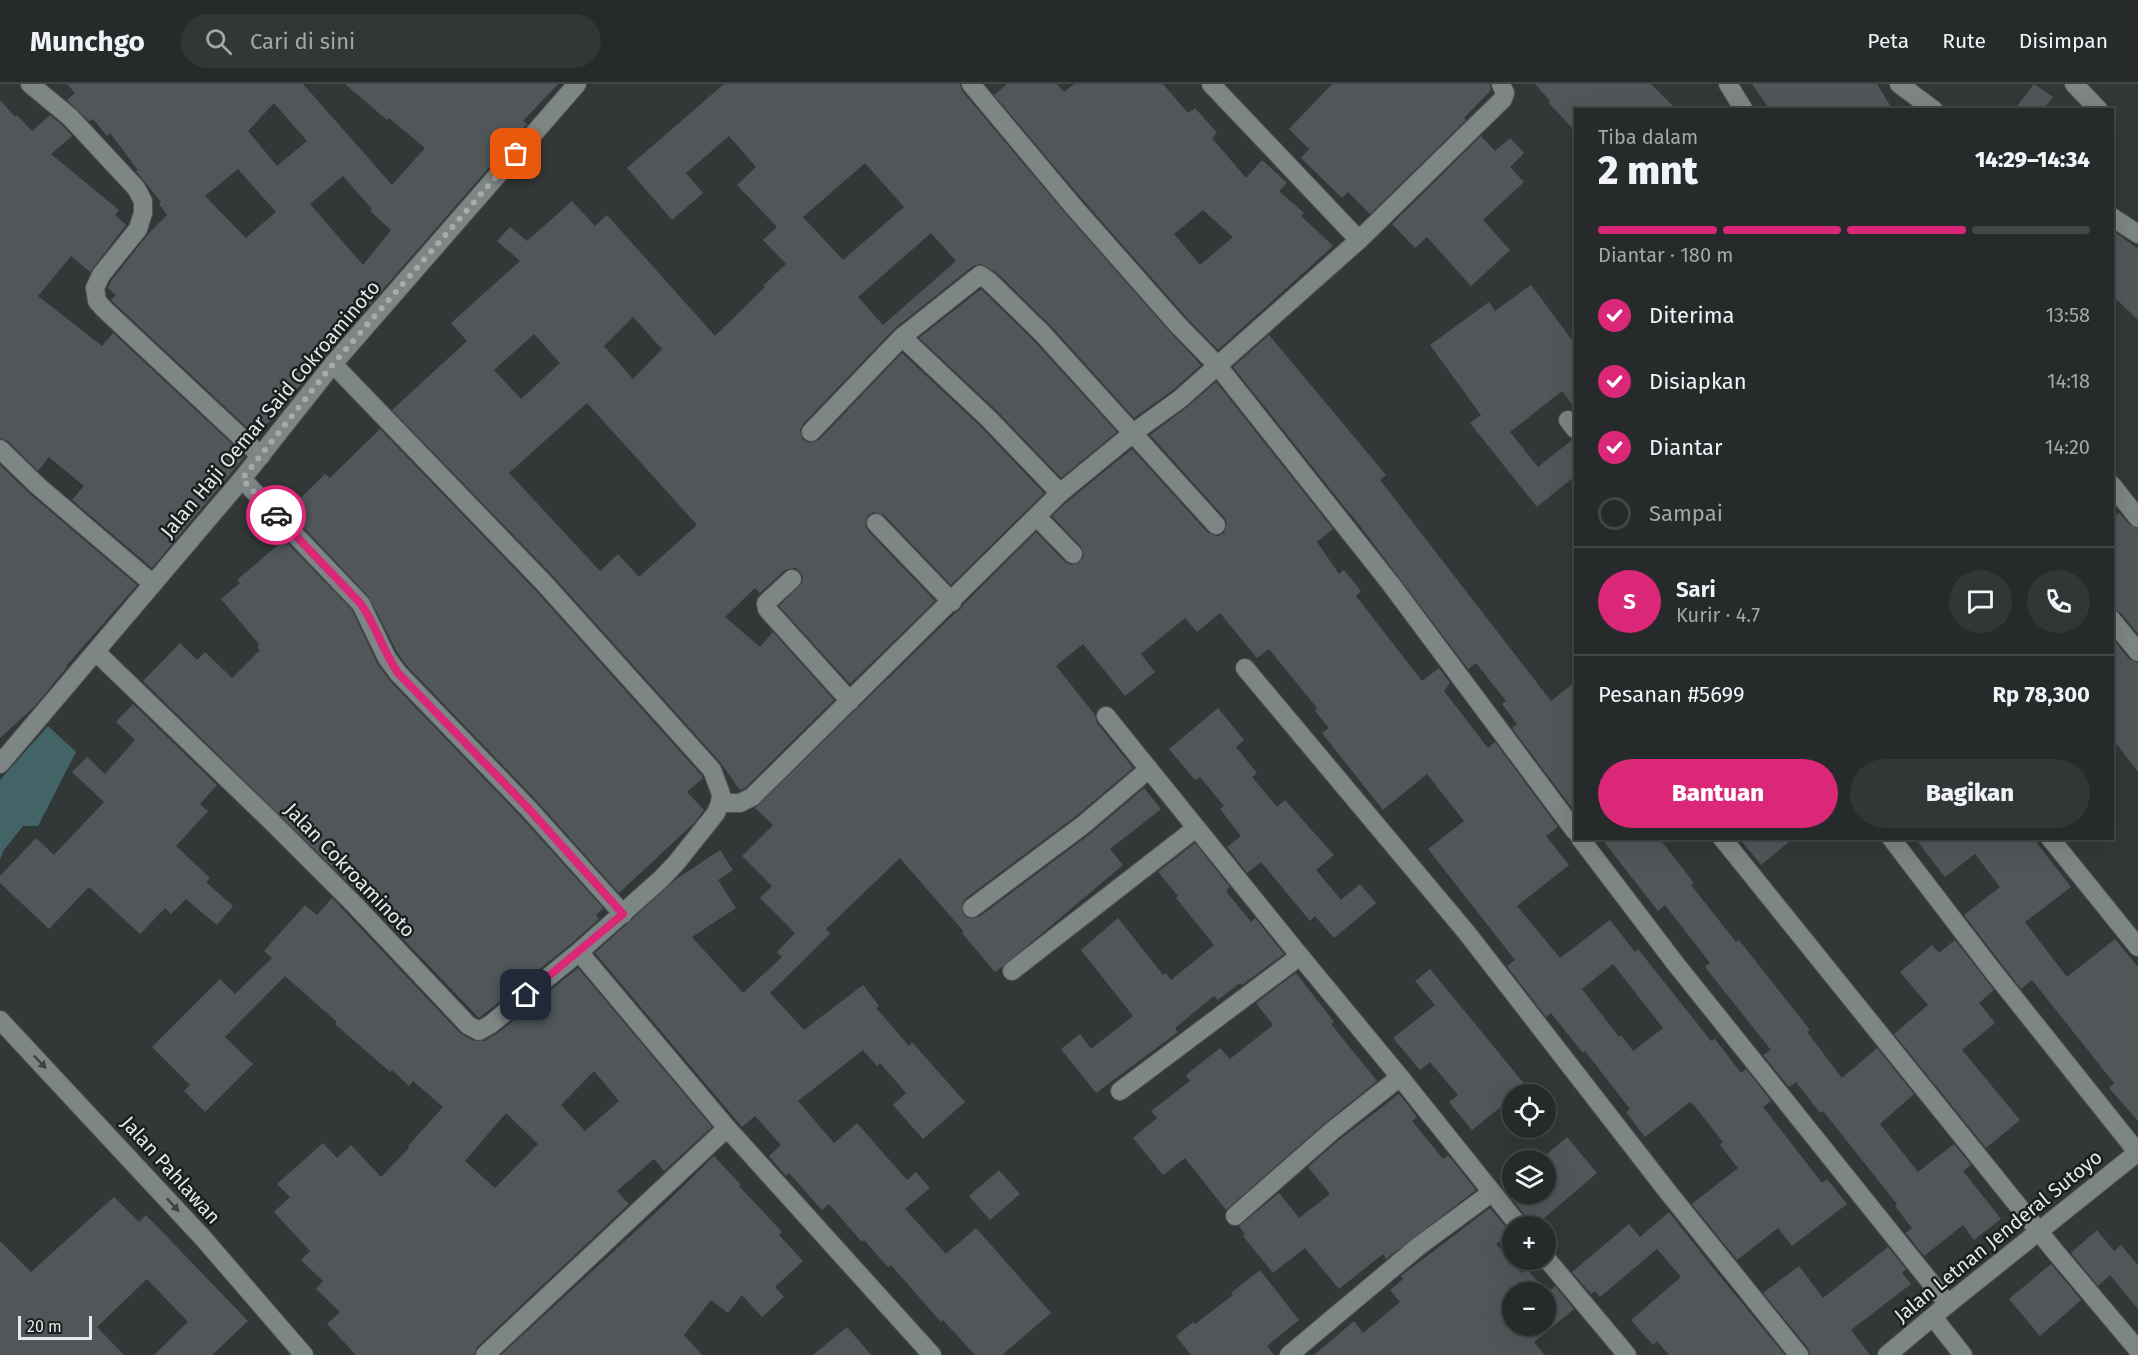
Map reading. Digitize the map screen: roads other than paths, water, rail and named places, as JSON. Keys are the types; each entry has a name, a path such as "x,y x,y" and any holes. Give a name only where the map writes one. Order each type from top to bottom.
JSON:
{"street":[{"path":"30,84 70,117 136,188 143,201 143,213 138,229 101,275 95,288 98,301 261,456"},
{"name":"Jalan Haji Oemar Said Cokroaminoto","path":"0,764 242,479 333,364 577,84"},
{"path":"971,84 1073,206 1217,365 1390,583 1574,830"},
{"path":"1211,84 1359,240"},
{"path":"720,803 740,803 752,797 1060,493 1132,433 1180,399 1359,240 1503,99 1505,93 1501,84"},
{"path":"1728,84 1743,108"},
{"path":"1899,84 1931,108"},
{"path":"2074,84 2097,108"},
{"path":"2114,218 2138,234"},
{"path":"811,432 902,337 980,275 1042,333 1216,525"},
{"path":"902,337 989,419 1060,493"},
{"path":"333,364 544,583 712,770 721,794 716,813 662,879 579,952 727,1128 932,1355"},
{"path":"0,449 37,485 153,584"},
{"path":"242,479 361,604 387,658 398,673 528,808 623,914"},
{"path":"2114,488 2138,518"},
{"path":"1037,516 1073,554"},
{"path":"876,523 952,602"},
{"path":"792,579 766,603 767,609 850,702"},
{"path":"2114,622 2138,652"},
{"name":"Jalan Cokroaminoto","path":"96,652 270,820 474,1029 479,1031 491,1024 579,952"},
{"path":"1245,668 1467,933 1668,1192 1799,1355"},
{"path":"1107,716 1511,1216"},
{"path":"972,908 1083,825 1149,769"},
{"path":"1012,971 1196,828"},
{"path":"1582,840 1683,972 1948,1304"},
{"path":"1724,840 2053,1249 2138,1350"},
{"path":"1893,840 1992,970 2138,1152"},
{"path":"2052,840 2138,947"},
{"path":"1120,1091 1300,956"},
{"name":"Jalan Pahlawan","path":"0,1020 203,1238 304,1355"},
{"path":"1235,1216 1332,1131 1400,1077"},
{"path":"484,1355 727,1128"},
{"name":"Jalan Letnan Jenderal Sutoyo","path":"1887,1355 1938,1323 1948,1304 2138,1152"},
{"path":"1289,1355 1419,1246 1491,1192"},
{"path":"1556,1270 1627,1355"},
{"path":"1938,1323 1960,1352"}]}
